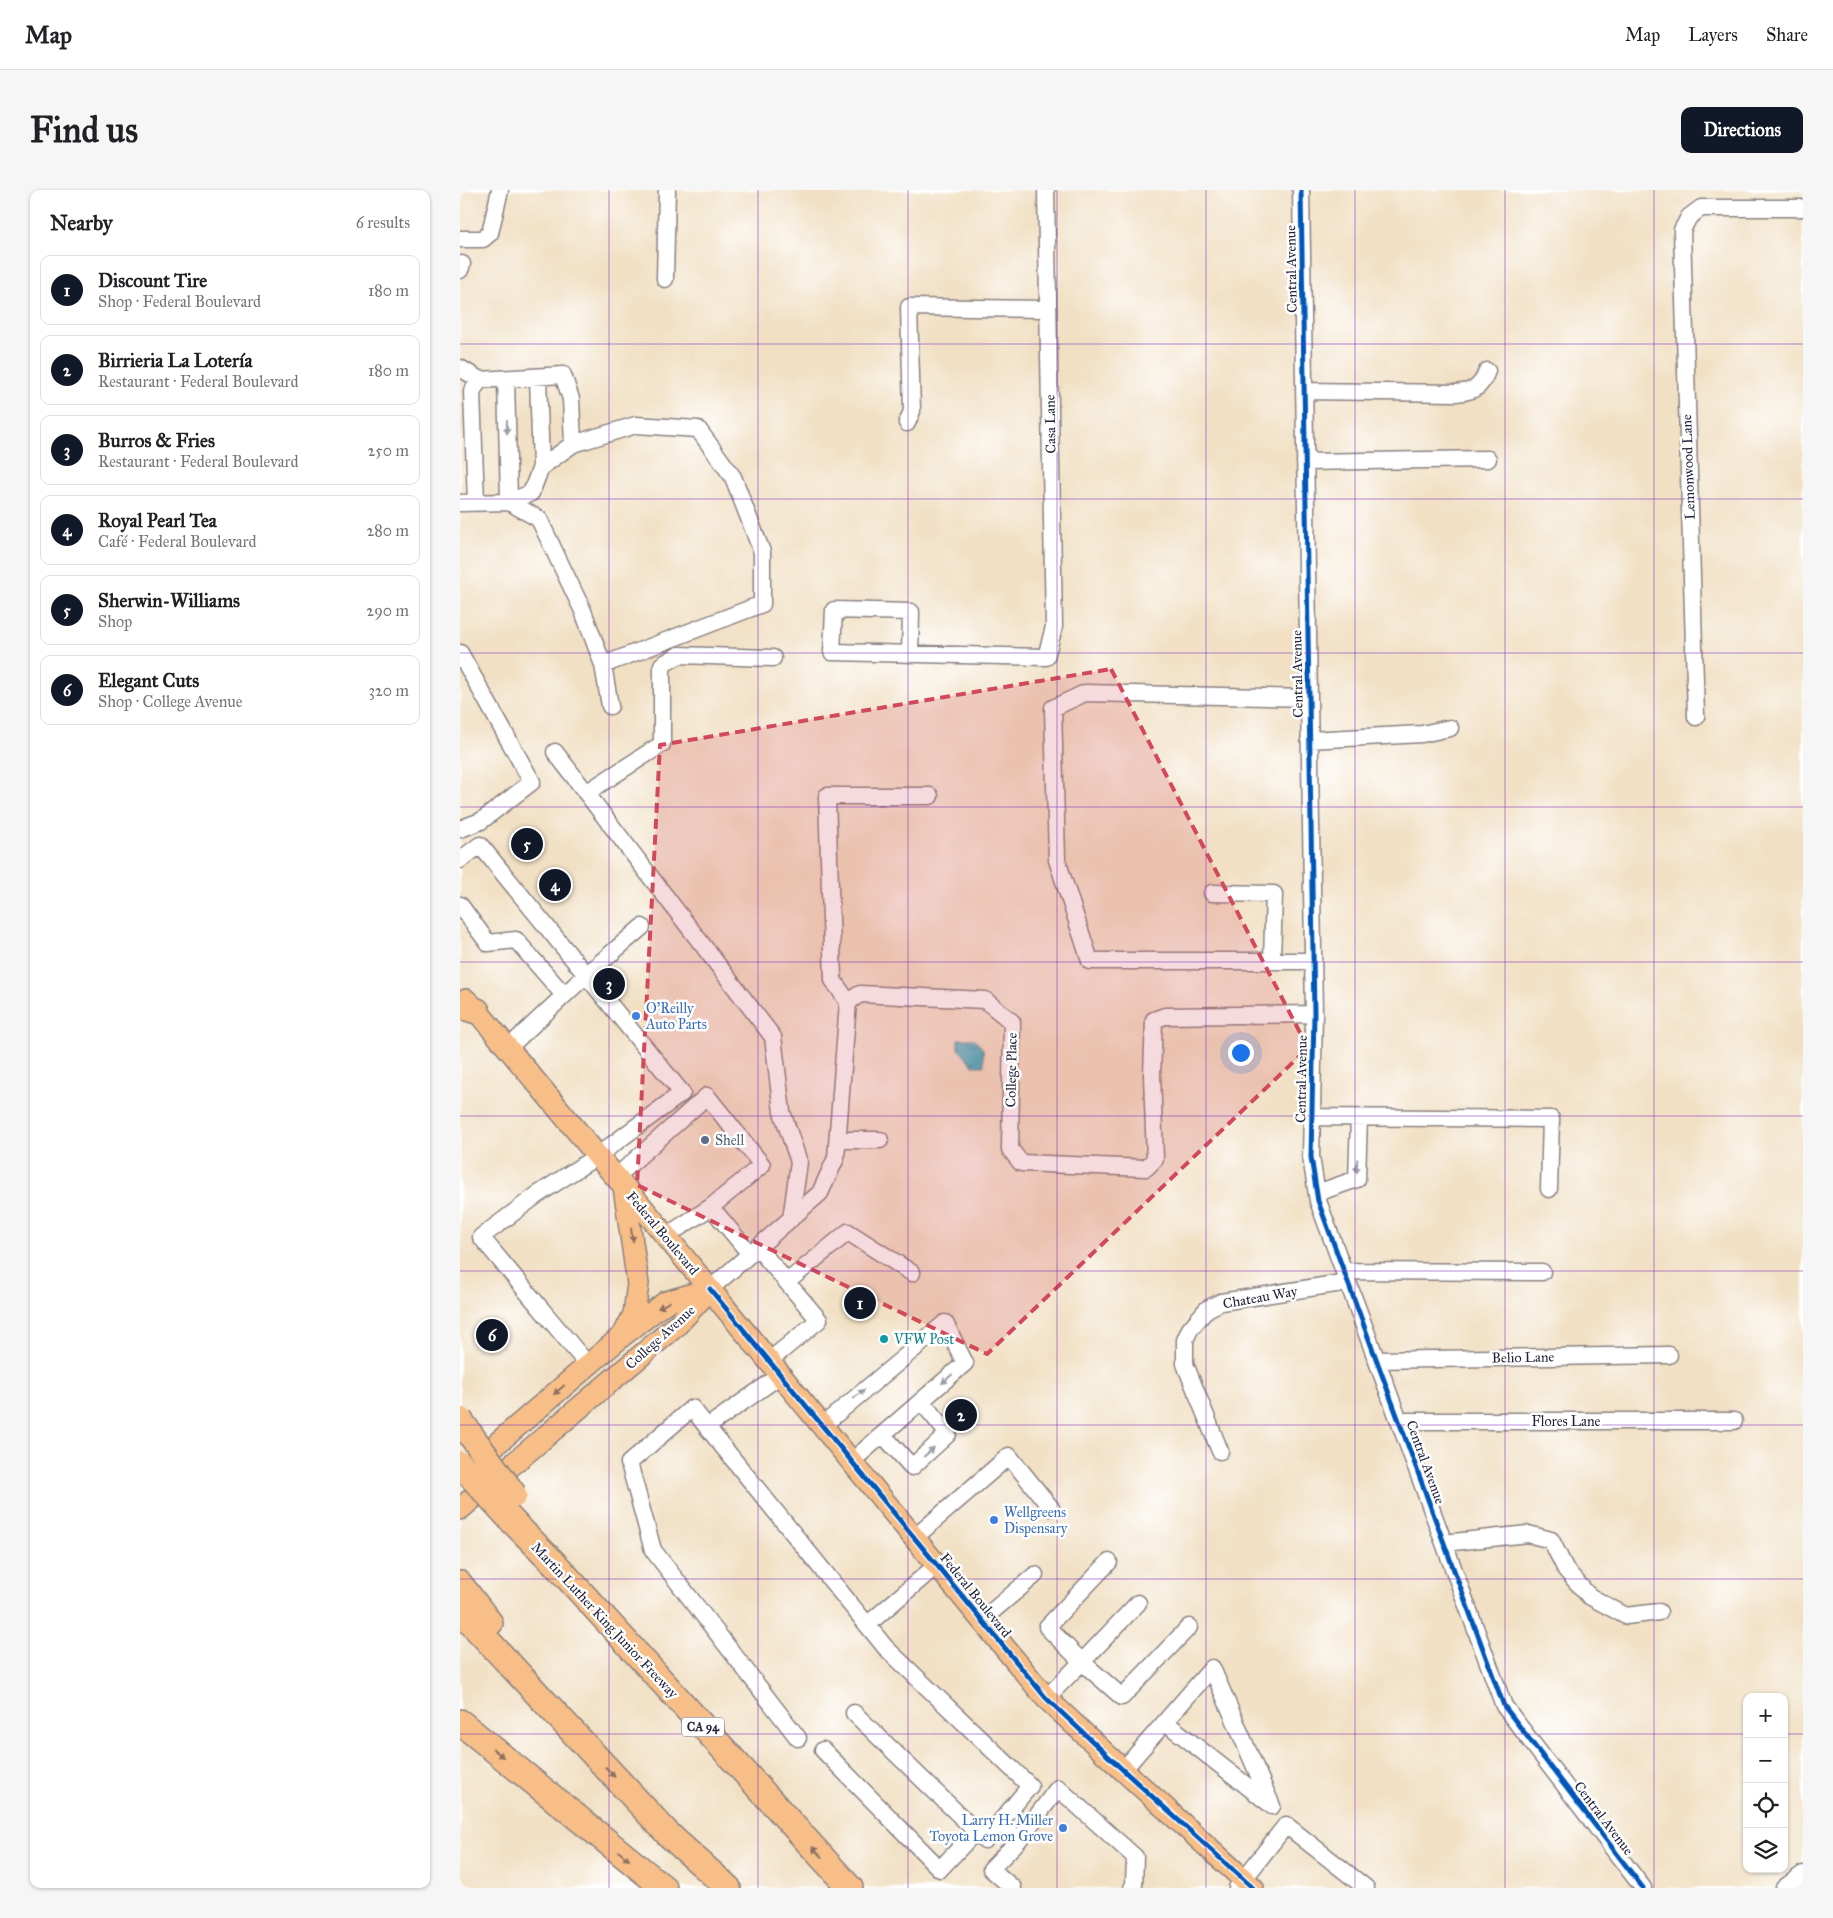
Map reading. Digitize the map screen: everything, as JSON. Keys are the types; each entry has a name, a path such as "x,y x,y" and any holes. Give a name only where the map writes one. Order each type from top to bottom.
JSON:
{"highway":[{"path":"460,1420 514,1495 556,1565"},
{"name":"Martin Luther King Junior Freeway","path":"460,1464 513,1522 556,1565 850,1888"},
{"path":"460,1584 577,1736"},
{"path":"460,1611 669,1835 728,1888"},
{"path":"460,1722 664,1888"}],"main road":[{"name":"Federal Boulevard","path":"466,1004 508,1048 666,1236 1046,1698 1245,1885"},
{"path":"620,1182 638,1284 634,1314 622,1336"},
{"name":"College Avenue","path":"460,1475 622,1336 666,1302 710,1289"},
{"name":"College Avenue","path":"460,1508 677,1325 710,1289"}],"street":[{"path":"460,240 483,239 490,233 500,190"},
{"path":"666,280 667,190"},
{"name":"Casa Lane","path":"910,654 1046,657 1054,627 1046,190"},
{"name":"Central Avenue","path":"1301,190 1314,1014 1311,1157 1317,1193 1504,1706 1643,1888"},
{"name":"Lemonwood Lane","path":"1696,717 1682,230 1689,217 1700,208 1803,208"},
{"path":"907,423 912,411 909,307 1047,309"},
{"path":"460,368 480,380 563,375 571,398 573,444"},
{"path":"1304,391 1456,393 1470,391 1482,384 1487,371"},
{"path":"480,380 472,391 468,503 509,502 531,493 541,467 538,377"},
{"path":"506,378 509,502"},
{"path":"541,467 573,444 636,425 698,429 733,477 762,552 762,604 603,665"},
{"path":"1305,462 1488,459"},
{"path":"509,502 539,520 583,611 603,665 610,706"},
{"path":"834,610 911,612 910,654 832,652 834,610"},
{"path":"460,653 532,782 481,821 460,828"},
{"path":"586,793 662,744 662,665 679,655 774,658"},
{"path":"1308,698 1085,693 1053,708 1057,860 1090,961 1313,961"},
{"path":"1309,740 1422,734 1450,728"},
{"path":"555,752 773,1037 782,1112 799,1162 791,1219"},
{"path":"710,1289 820,1193 836,1158 848,1002 833,980 827,796 930,796"},
{"path":"460,860 480,845 682,1093 597,1156 537,1195 481,1237 588,1366"},
{"path":"1212,893 1274,894 1272,961"},
{"path":"460,905 488,943 516,940 564,995"},
{"path":"508,1048 586,975 642,927"},
{"name":"College Place","path":"848,1002 860,994 985,1000 1012,1022 1010,1149 1022,1163 1146,1168 1155,1159 1152,1075 1154,1020 1165,1016 1314,1014"},
{"path":"620,1182 707,1096 762,1165 711,1207 666,1236"},
{"path":"1312,1117 1551,1119 1549,1189"},
{"path":"1317,1193 1357,1179 1359,1118"},
{"path":"838,1140 880,1140"},
{"path":"707,1426 775,1368 819,1320 787,1282 711,1207"},
{"path":"787,1282 848,1232 912,1273"},
{"name":"Chateau Way","path":"1220,1451 1185,1364 1185,1340 1190,1329 1207,1309 1221,1302 1346,1276 1542,1272"},
{"path":"822,1426 945,1323 965,1363 852,1462"},
{"name":"Belio Lane","path":"1377,1360 1669,1354"},
{"path":"882,1435 912,1467 948,1434 921,1401"},
{"path":"798,1738 653,1550 630,1463 692,1408 884,1647 1030,1786 985,1840 854,1713"},
{"name":"Flores Lane","path":"1399,1421 1734,1421"},
{"path":"914,1538 1009,1456 1051,1508"},
{"path":"1444,1543 1528,1534 1551,1540 1566,1570 1589,1596 1626,1616 1660,1612"},
{"path":"1110,1562 1047,1627 1122,1698 1189,1627"},
{"path":"866,1625 937,1565"},
{"path":"982,1620 1035,1575"},
{"path":"1046,1698 1138,1603"},
{"path":"1123,1770 1212,1668 1272,1806 1165,1722"},
{"path":"823,1750 940,1869 976,1831"},
{"path":"1013,1888 991,1868 1018,1840 1058,1788 1135,1857 1135,1887"},
{"path":"1000,1822 1018,1840"},
{"path":"1245,1885 1286,1825 1366,1888"},
{"path":"1784,1888 1803,1874"}],"highlighted area":[{"path":"1111,669 1308,1048 987,1354 637,1185 660,745"}],"water":[{"path":"958,1039 974,1039 983,1049 984,1066 974,1066 958,1049"}],"cycle path":[{"path":"1301,190 1314,1014 1311,1157 1318,1201 1504,1706 1643,1888"},
{"path":"710,1289 1046,1698 1253,1888"}],"place":[{"name":"Sherwin-Williams","path":"527,844"},
{"name":"Royal Pearl Tea","path":"555,885"},
{"name":"Burros & Fries","path":"609,984"},
{"name":"O'Reilly Auto Parts","path":"636,1016"},
{"name":"Shell","path":"705,1140"},
{"name":"Discount Tire","path":"860,1303"},
{"name":"Elegant Cuts","path":"492,1335"},
{"name":"VFW Post","path":"884,1339"},
{"name":"Birrieria La Lotería","path":"961,1415"},
{"name":"Wellgreens Dispensary","path":"994,1520"},
{"name":"Larry H. Miller Toyota Lemon Grove","path":"1063,1828"}]}
